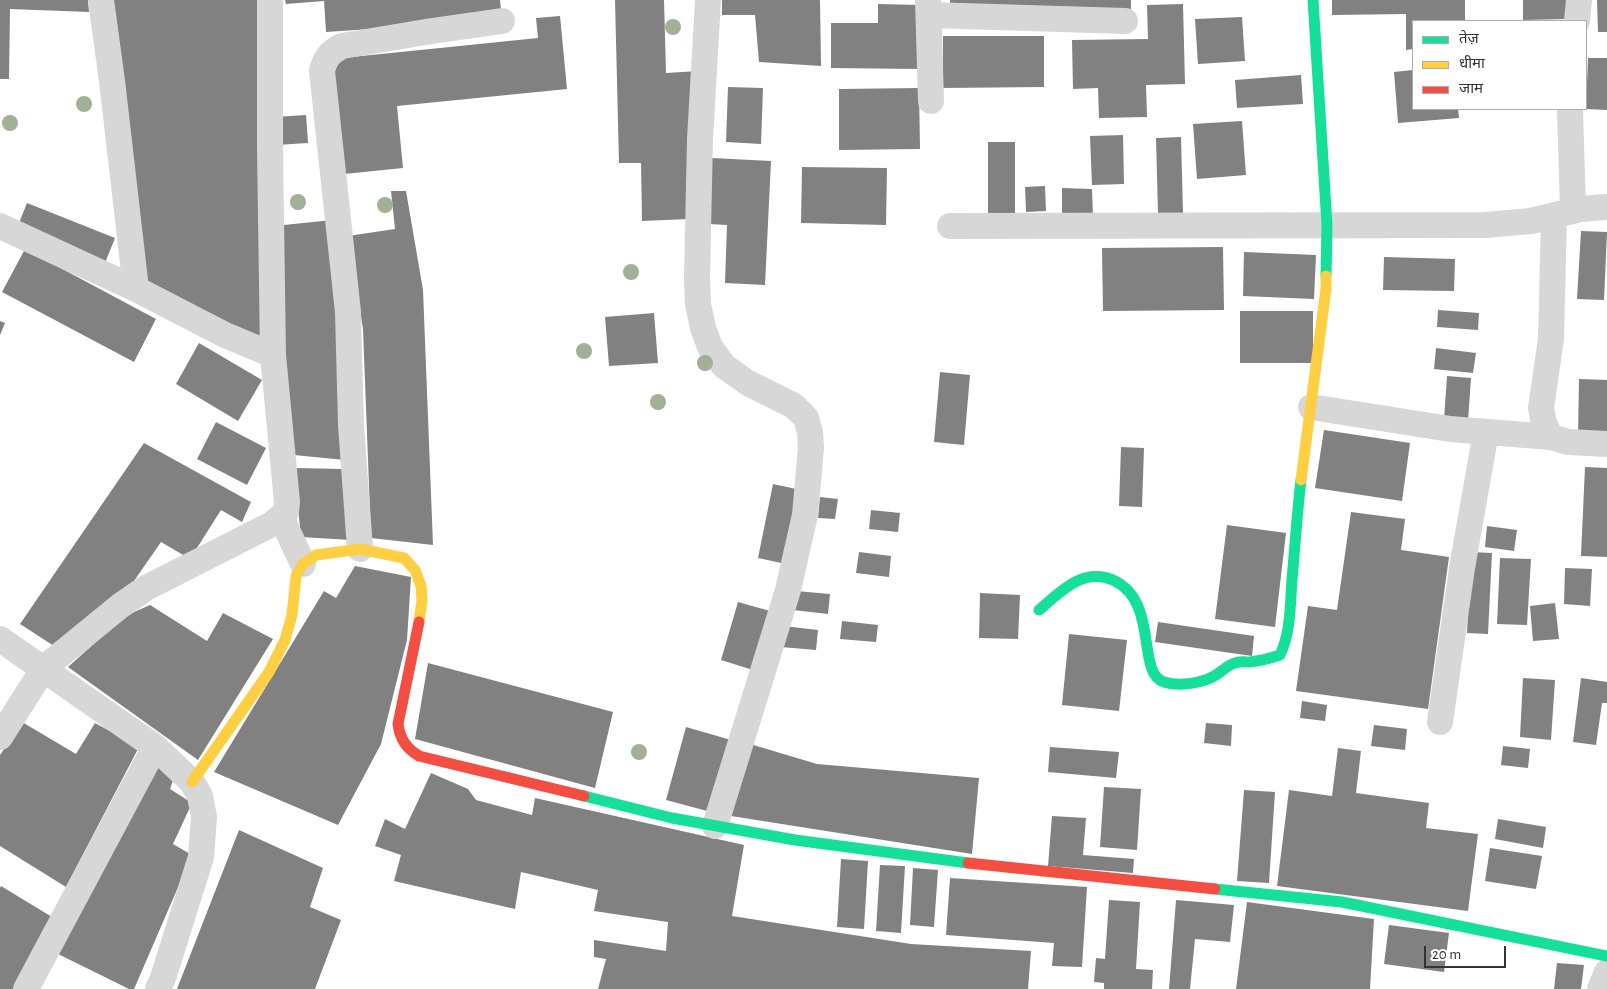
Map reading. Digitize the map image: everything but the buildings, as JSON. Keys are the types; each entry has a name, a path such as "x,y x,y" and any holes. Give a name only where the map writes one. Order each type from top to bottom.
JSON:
{"street":[{"path":"101,0 136,289"},
{"path":"0,737 44,668 120,606 146,588 272,524 286,512 287,502 273,355 270,0"},
{"path":"708,0 700,139 696,278 698,304 703,328 710,348 724,366 748,383 794,406 806,418 810,432 811,448 805,515 788,590 716,826"},
{"path":"1039,610 1069,584 1081,578 1096,576 1113,579 1121,585 1141,611 1147,634 1150,668 1159,680 1165,683 1198,682 1213,677 1237,662 1264,660 1280,655 1286,643 1290,622 1297,514 1326,289 1327,225 1313,0"},
{"path":"1577,20 1578,0"},
{"path":"931,101 929,8 1126,21"},
{"path":"360,550 351,425 348,312 322,71 324,62 332,51 342,46 502,21"},
{"path":"1551,437 1544,423 1541,408 1551,339 1564,213 1570,110"},
{"path":"950,226 1486,225 1531,221 1564,213 1607,207"},
{"path":"0,226 136,289 225,335 273,355"},
{"path":"1311,407 1450,429 1551,437 1568,442 1607,444"},
{"path":"1440,722 1462,568 1486,432"},
{"path":"281,517 303,564"},
{"path":"192,782 269,672 285,640 292,615 296,576 303,564 316,555 360,550 404,558 414,570 421,586 422,601 417,635 398,724 399,735 408,750 419,756 672,818 795,840 974,864 1342,902 1607,956"},
{"path":"0,639 155,747 192,782 200,796 204,817 201,856 158,989"},
{"path":"26,989 155,747"},
{"path":"1600,989 1607,972"}],"traffic: fast":[{"path":"1313,0 1327,225 1326,276"},
{"path":"1039,610 1056,595 1083,579 1104,577 1115,581 1129,591 1137,605 1142,620 1151,666 1156,676 1164,682 1184,684 1198,682 1211,678 1235,663 1258,661 1280,655 1284,646 1289,618 1301,480"},
{"path":"584,796 672,818 795,840 968,863"},
{"path":"1215,889 1342,902 1607,956"}],"traffic: slow":[{"path":"1301,480 1326,289 1326,276"},
{"path":"192,782 269,672 285,640 292,615 296,576 303,564 316,555 360,549 404,558 415,570 421,586 422,601 419,622"}],"traffic: jam":[{"path":"419,622 398,724 402,739 407,746 419,756 584,796"},
{"path":"968,863 1215,889"}]}
